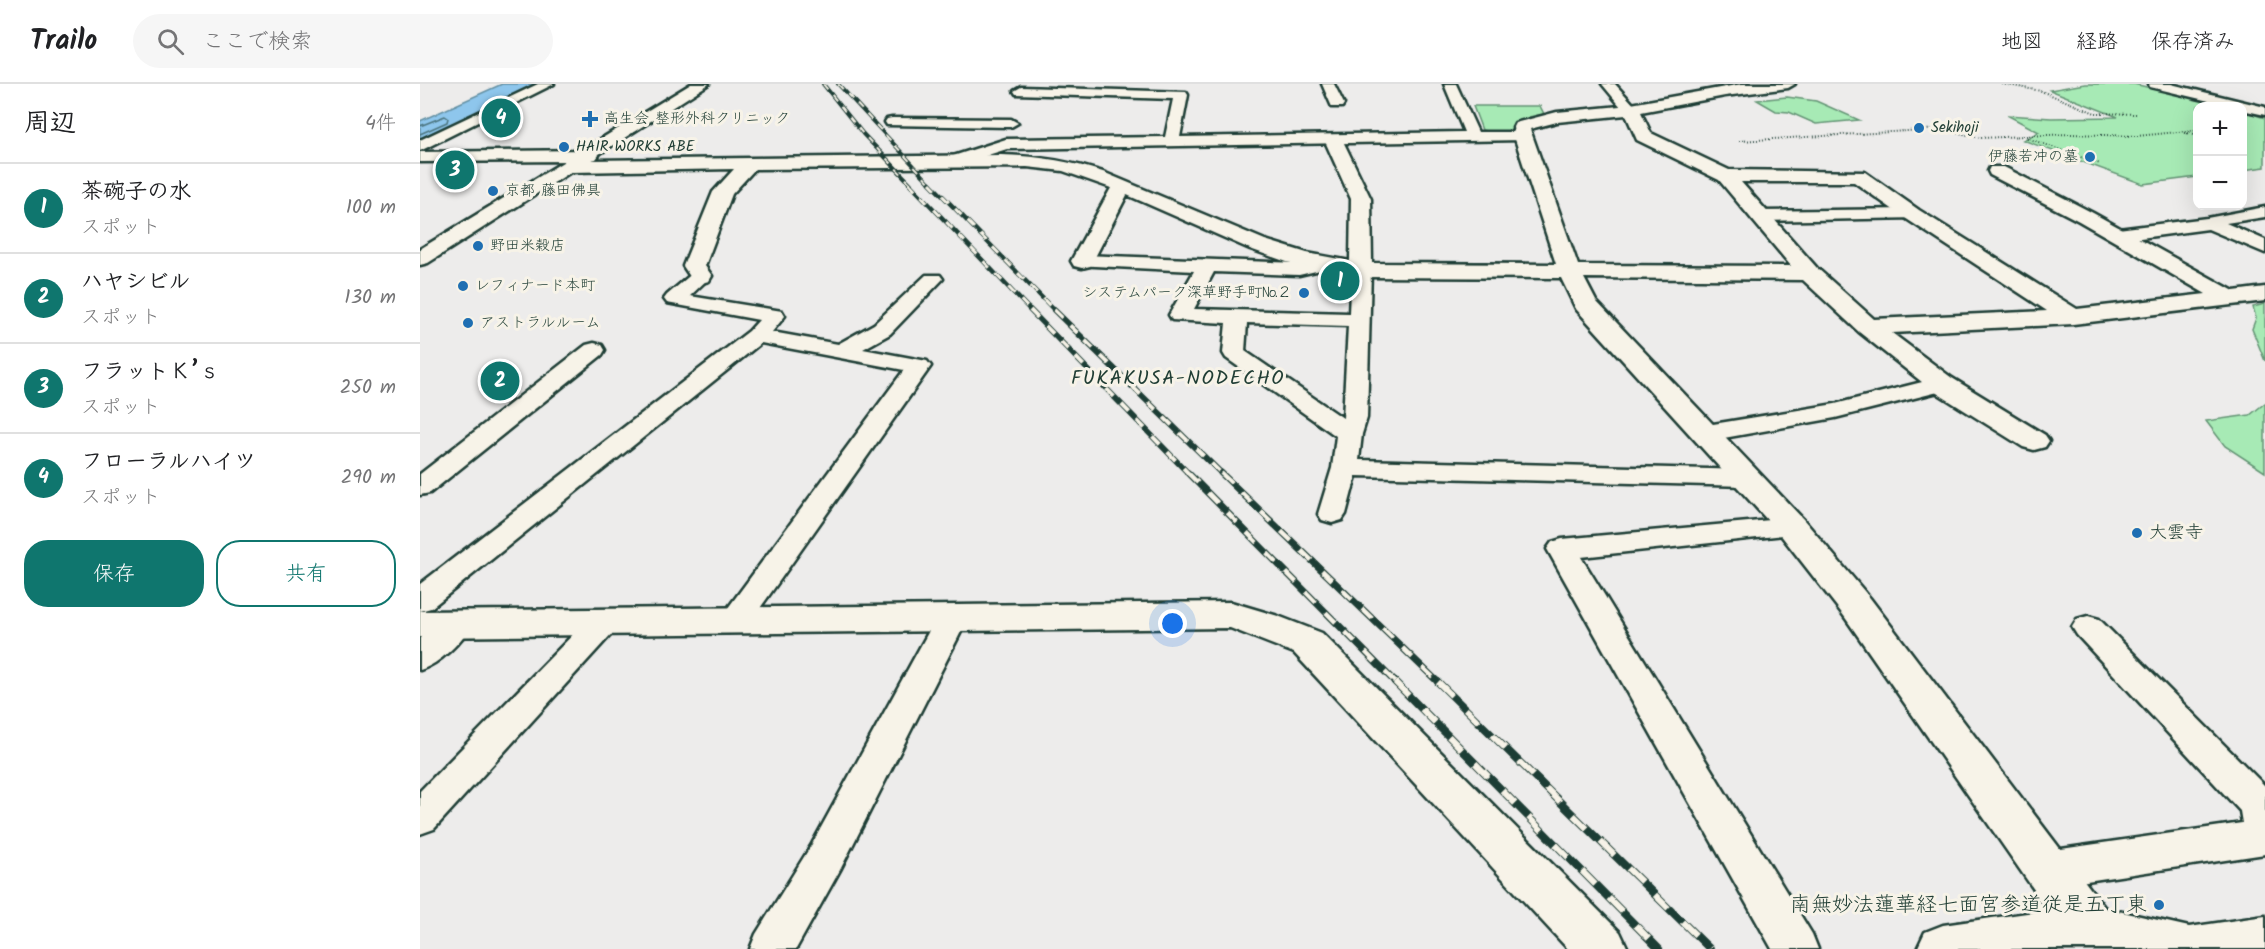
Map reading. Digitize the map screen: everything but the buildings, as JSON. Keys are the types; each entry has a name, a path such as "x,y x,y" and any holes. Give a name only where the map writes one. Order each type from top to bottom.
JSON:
{"street":[{"path":"420,258 702,84"},
{"path":"1632,127 1733,89 1788,84"},
{"path":"2034,441 1942,384 1868,327 1809,273 1726,176 1632,127 1534,121 1521,127 1534,136 1569,271 1585,304 1792,527 1857,607 2090,928"},
{"path":"1333,139 1361,198 1361,270"},
{"path":"420,157 590,155"},
{"path":"572,166 1042,162 1069,167 1284,253 1322,264 1361,270 1809,273"},
{"path":"701,276 694,266 723,192 749,164"},
{"path":"1997,171 2230,298"},
{"path":"1726,176 1858,176 1912,214 2073,317"},
{"path":"1082,261 1121,187"},
{"path":"1868,327 2073,317 2265,294"},
{"path":"439,623 1232,615 1265,625 1308,643 1602,949"},
{"path":"1943,949 2090,928 2184,949"},
{"path":"2195,949 2265,940"}],"lane":[{"path":"420,146 548,84"},
{"path":"1328,84 1337,104"},
{"path":"1450,84 1473,136"},
{"path":"1608,84 1632,127"},
{"path":"2155,84 2265,111"},
{"path":"1006,144 1011,135 1011,104 1024,88 1181,95 1171,142"},
{"path":"892,122 1011,123"},
{"path":"953,161 1006,144 1534,136"},
{"path":"2118,235 2210,223 2265,212"},
{"path":"1759,216 1912,214"},
{"path":"2210,223 2265,247"},
{"path":"1082,261 1299,269 1322,264"},
{"path":"1208,266 1180,315 1360,320"},
{"path":"1332,514 1354,418 1361,270"},
{"path":"420,600 757,336 774,316 674,299 701,276"},
{"path":"841,352 882,329 933,279"},
{"path":"1237,317 1234,353 1349,434"},
{"path":"735,620 919,366 757,336"},
{"path":"420,487 594,350"},
{"path":"1707,433 1835,411 1942,384"},
{"path":"1344,468 1747,478"},
{"path":"1792,527 1562,549 1796,949"},
{"path":"772,949 825,856 952,618"},
{"path":"420,817 606,621"},
{"path":"420,658 439,623"},
{"path":"2047,869 2264,837 2259,805 2088,627"}],"path":[{"path":"2002,84 2041,91 2095,113 2137,114"},
{"path":"1733,142 1958,128"},
{"path":"1940,129 1981,138 2070,134 2137,136 2193,130"},
{"path":"2175,132 2193,134"},
{"path":"2024,136 2100,164"}],"green space":[{"path":"2085,84 2134,84 2209,102 2193,102 2193,178 2143,184 2023,140 2039,132 2007,115 2051,118 2118,117 2050,90"},
{"path":"1787,97 1816,101 1859,120 1816,124 1789,112 1776,111 1757,100"},
{"path":"1473,106 1540,106 1544,114 1529,117 1512,128 1516,133 1499,134 1482,130"},
{"path":"2247,112 2265,118 2265,167 2247,169"},
{"path":"2265,304 2265,361 2252,329 2256,318 2253,307"},
{"path":"2265,403 2265,472 2225,446 2206,421 2250,415"}],"water":[{"path":"502,84 542,84 420,141 420,121"}],"railway":[{"path":"823,84 863,134 911,184"},
{"path":"838,84 931,184"},
{"path":"909,183 1032,312"},
{"path":"930,183 1055,311"},
{"path":"1030,310 1190,475"},
{"path":"1055,311 1223,475"},
{"path":"1188,473 1396,683"},
{"path":"1221,473 1439,683"},
{"path":"1395,682 1659,949"},
{"path":"1438,682 1710,949"}],"place":[{"name":"フローラルハイツ","path":"501,118"},
{"name":"高生会 整形外科クリニック","path":"590,119"},
{"name":"Sekihoji","path":"1919,128"},
{"name":"HAIR WORKS ABE","path":"564,147"},
{"name":"伊藤若冲の墓","path":"2090,157"},
{"name":"フラットＫ’ｓ","path":"455,170"},
{"name":"京都 藤田佛具","path":"493,191"},
{"name":"野田米穀店","path":"478,246"},
{"name":"茶碗子の水","path":"1340,281"},
{"name":"レフィナード本町","path":"463,286"},
{"name":"システムパーク深草野手町№２","path":"1304,293"},
{"name":"アストラルルーム","path":"468,323"},
{"name":"ハヤシビル","path":"500,381"},
{"name":"大雲寺","path":"2137,533"},
{"name":"南無妙法蓮華経七面宮参道従是五丁東","path":"2159,905"}],"district":[{"name":"FUKAKUSA-NODECHO","path":"1178,379"}]}
